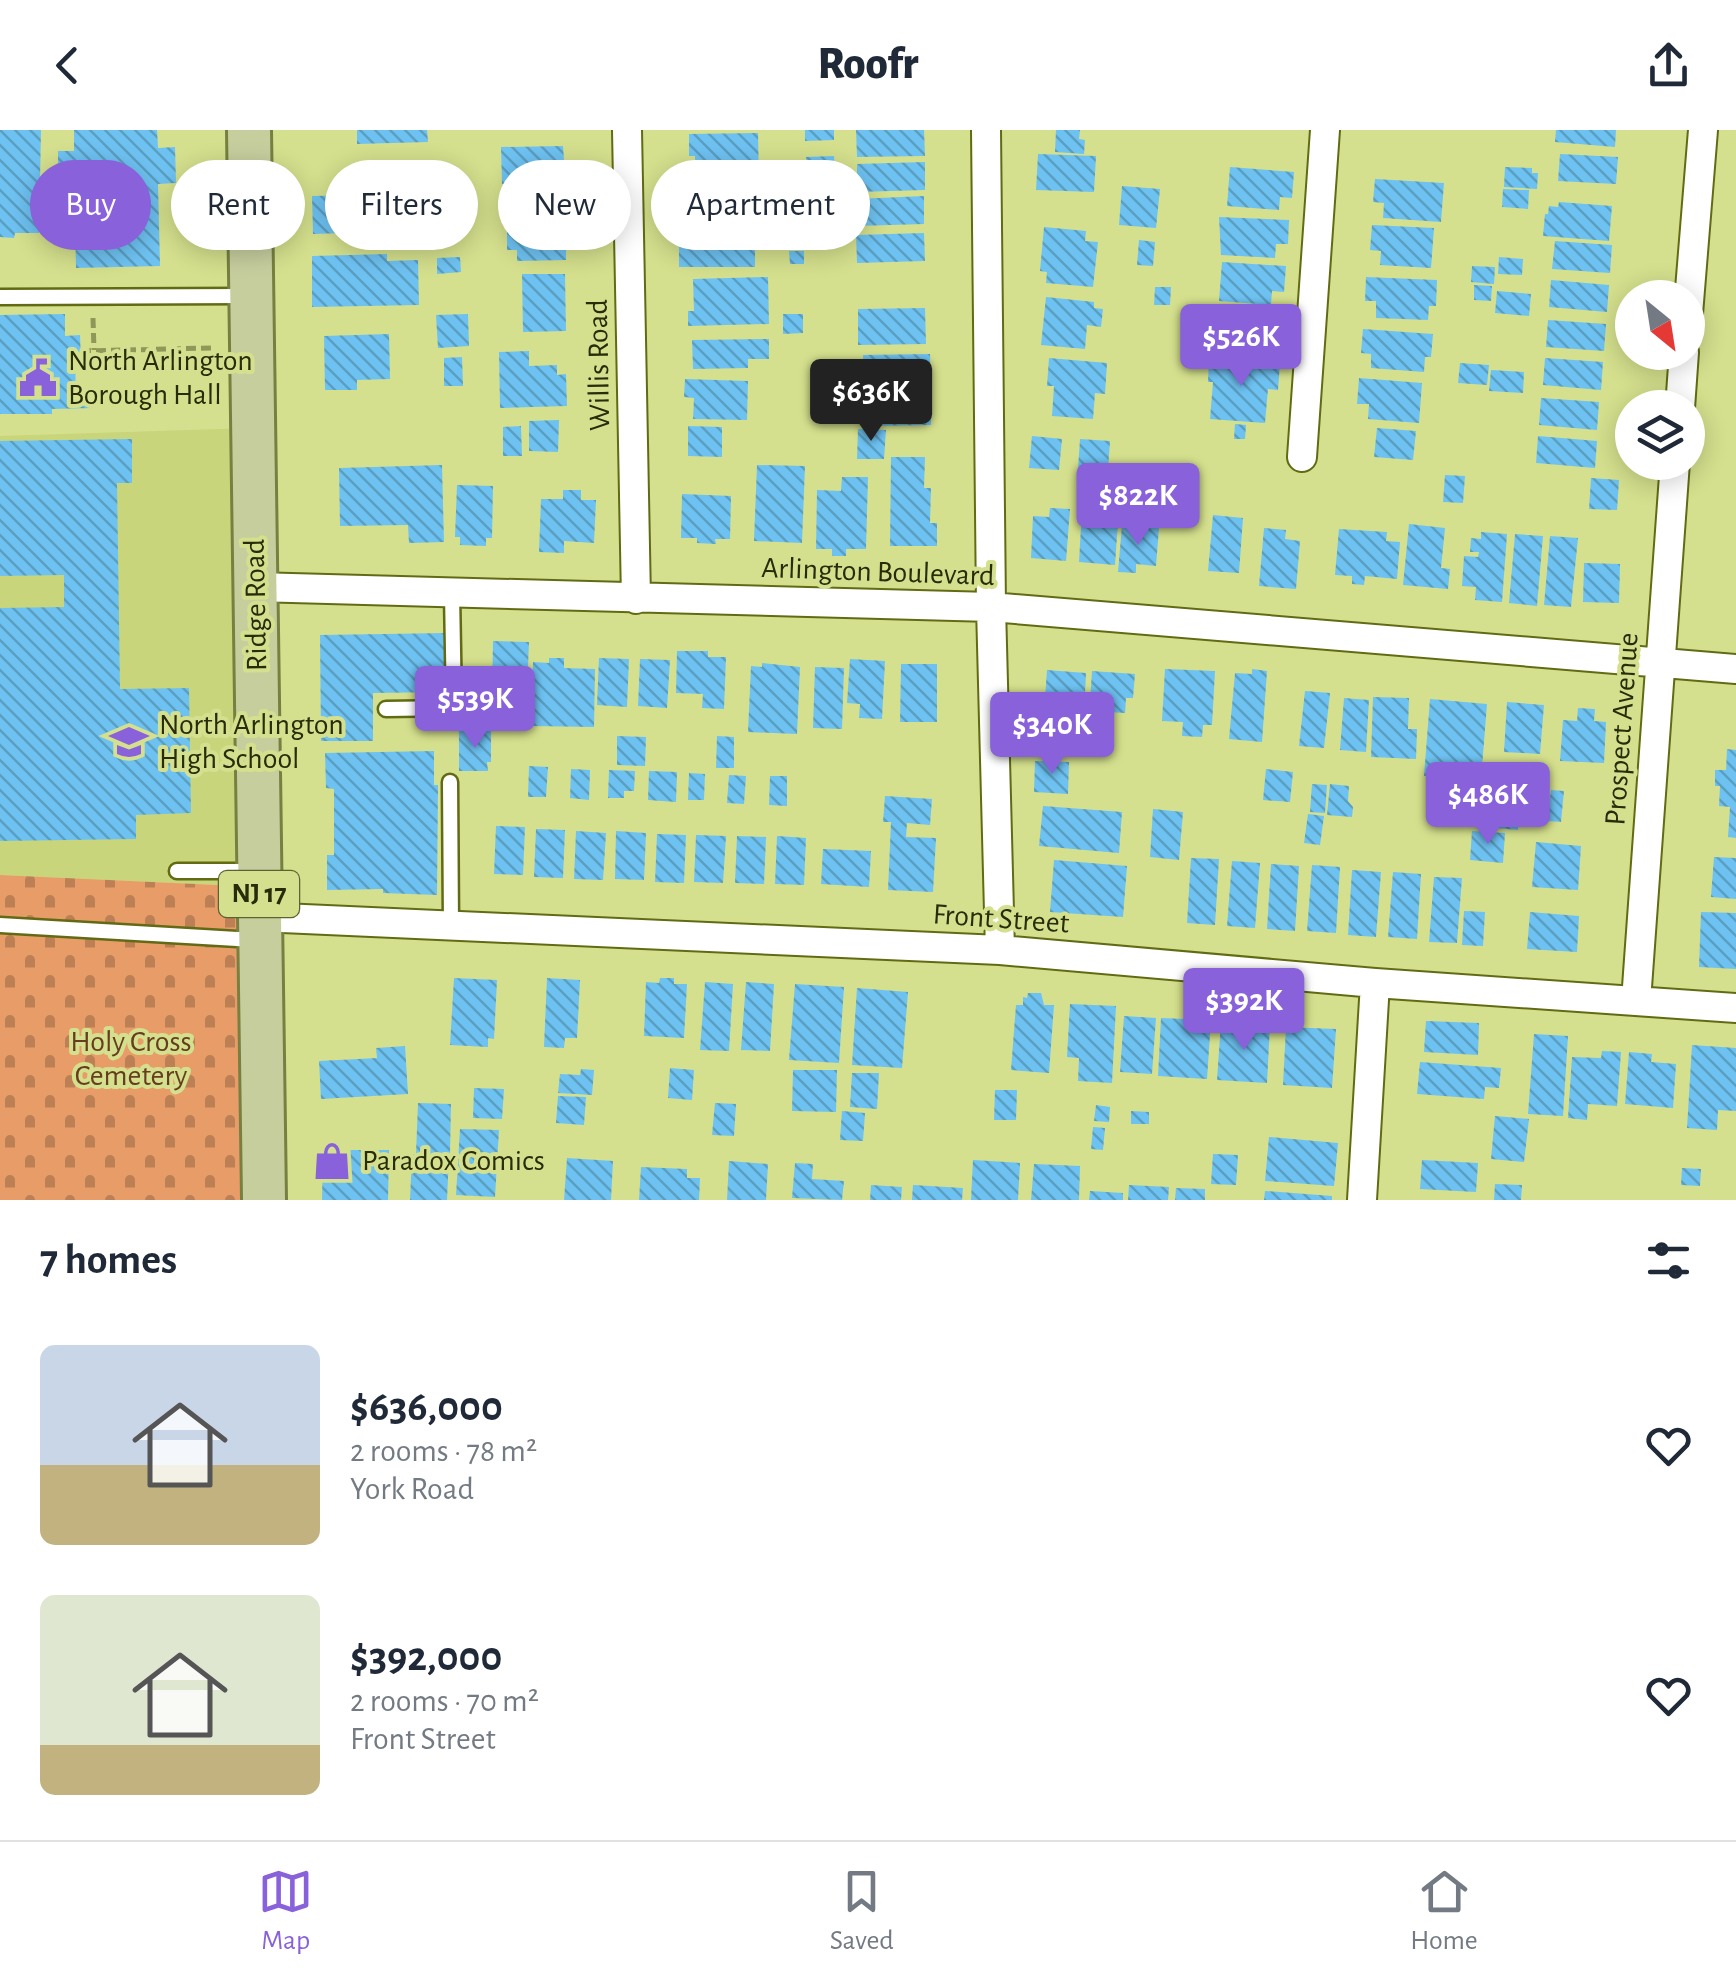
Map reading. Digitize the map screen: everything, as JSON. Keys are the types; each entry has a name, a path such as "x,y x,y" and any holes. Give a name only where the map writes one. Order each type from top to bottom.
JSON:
{"main road":[{"name":"Ridge Road","path":"249,130 264,1200"}],"street":[{"name":"Willis Road","path":"628,130 636,599"},
{"path":"986,130 991,606 1000,950"},
{"path":"1302,457 1326,130"},
{"path":"1691,280 1703,130"},
{"name":"Prospect Avenue","path":"1636,1001 1674,480"},
{"name":"Arlington Boulevard","path":"255,587 991,606 1736,668"},
{"name":"Front Street","path":"260,929 451,926 1000,950 1374,983 1736,1008"},
{"path":"1362,1200 1374,983"}],"lane":[{"path":"0,297 251,296"},
{"path":"386,709 454,708 452,593"},
{"path":"450,782 451,926"},
{"path":"177,870 259,871"},
{"path":"0,925 260,929"}],"path":[{"path":"93,313 94,350"},
{"path":"81,350 212,348"}],"shaded area":[{"name":"North Arlington High School","path":"253,428 259,887 0,875 0,436"}],"green space":[{"name":"Holy Cross Cemetery","path":"0,875 259,887 264,1200 0,1200"}],"building":[{"path":"0,130 41,130 40,160 30,160 30,233 0,237"},
{"path":"74,130 157,130 158,148 175,147 171,183 158,184 160,266 76,268 76,250 151,250 151,160 58,160 58,151 74,151"},
{"path":"357,130 427,130 428,142 357,144"},
{"path":"805,130 834,130 834,140 805,141"},
{"path":"856,130 924,130 925,156 857,157"},
{"path":"1056,130 1080,130 1079,139 1085,140 1084,154 1055,152"},
{"path":"1556,130 1616,130 1615,147 1555,142"},
{"path":"758,133 759,160 695,160 695,156 689,156 689,134"},
{"path":"563,146 564,160 501,160 501,147"},
{"path":"1038,154 1096,156 1094,192 1036,190"},
{"path":"1560,154 1618,157 1616,184 1558,181"},
{"path":"834,156 834,160 806,160"},
{"path":"925,162 925,190 870,192 870,164"},
{"path":"1230,167 1294,172 1292,198 1280,197 1279,210 1227,206"},
{"path":"1505,167 1532,168 1532,173 1538,173 1537,189 1504,187"},
{"path":"1375,179 1444,183 1441,222 1383,218 1384,203 1373,202"},
{"path":"1122,186 1160,189 1156,228 1119,225"},
{"path":"1503,189 1529,190 1528,209 1502,207"},
{"path":"312,196 325,196 325,234 313,234"},
{"path":"924,196 924,224 870,226 870,198"},
{"path":"1559,202 1612,206 1609,241 1543,236 1545,214 1549,206 1558,207"},
{"path":"1219,217 1289,220 1288,244 1276,244 1275,258 1221,255"},
{"path":"1372,225 1434,228 1431,268 1380,265 1381,251 1370,250"},
{"path":"1044,227 1086,231 1085,241 1098,242 1093,287 1046,283 1047,272 1040,271"},
{"path":"924,233 925,261 857,263 857,250 870,250 870,235"},
{"path":"1139,240 1155,242 1153,266 1137,265"},
{"path":"1555,241 1612,245 1610,273 1552,269"},
{"path":"517,250 566,250 566,260 517,261"},
{"path":"679,250 755,250 755,267 679,267"},
{"path":"789,251 804,251 804,264 790,264"},
{"path":"387,254 387,261 418,260 419,305 312,307 312,256"},
{"path":"460,257 461,272 437,274 437,258"},
{"path":"1499,257 1523,259 1522,275 1498,274"},
{"path":"1222,262 1286,266 1284,292 1272,291 1271,305 1219,301"},
{"path":"1472,266 1495,267 1494,284 1471,282"},
{"path":"522,274 565,274 566,331 523,332"},
{"path":"768,277 769,324 688,326 688,311 694,311 693,279"},
{"path":"1366,277 1437,280 1436,306 1429,306 1428,320 1376,318 1376,301 1365,301"},
{"path":"1551,280 1609,285 1607,312 1549,307"},
{"path":"1474,285 1492,286 1491,301 1474,300"},
{"path":"1155,287 1171,287 1170,305 1154,305"},
{"path":"1497,291 1531,294 1529,316 1495,313"},
{"path":"1046,297 1094,302 1094,308 1103,309 1101,327 1087,325 1085,349 1041,345"},
{"path":"925,308 926,344 858,345 858,309"},
{"path":"1214,311 1279,316 1277,354 1211,349"},
{"name":"North Arlington Borough Hall","path":"65,314 65,336 80,335 81,361 75,362 76,394 93,394 93,408 52,409 52,414 0,414 0,315"},
{"path":"468,314 469,346 438,348 436,315"},
{"path":"783,314 803,314 803,333 783,334"},
{"path":"1548,320 1606,324 1604,351 1546,347"},
{"path":"1363,329 1433,334 1431,357 1425,357 1424,372 1371,368 1371,354 1361,353"},
{"path":"389,334 390,379 357,380 357,390 325,390 324,336"},
{"path":"769,339 769,359 748,359 748,368 693,369 692,340"},
{"path":"529,351 529,366 557,365 557,375 566,374 567,406 500,408 499,352"},
{"path":"930,354 931,385 864,387 863,355"},
{"path":"462,357 463,386 444,386 444,358"},
{"path":"1049,358 1107,363 1105,394 1095,393 1093,419 1052,416 1054,386 1047,386"},
{"path":"1209,358 1280,363 1278,390 1268,389 1265,423 1210,419 1213,382 1208,382"},
{"path":"1545,358 1603,362 1601,390 1543,385"},
{"path":"1460,363 1489,365 1487,385 1458,383"},
{"path":"1491,370 1524,372 1523,393 1489,391"},
{"path":"1359,378 1422,383 1419,423 1368,419 1369,404 1357,404"},
{"path":"685,379 748,381 747,420 693,419 694,398 684,397"},
{"path":"811,389 840,389 840,403 812,403"},
{"path":"931,394 931,425 864,426 864,395"},
{"path":"1541,398 1599,402 1597,430 1539,425"},
{"path":"559,420 558,452 529,451 529,421"},
{"path":"1235,424 1246,425 1245,439 1234,439"},
{"path":"521,426 522,456 503,456 503,427"},
{"path":"688,426 722,427 722,457 688,456"},
{"path":"1377,428 1416,431 1413,460 1374,457"},
{"path":"858,429 886,430 884,459 857,459"},
{"path":"1032,436 1062,439 1059,470 1029,468"},
{"path":"1538,436 1597,441 1595,468 1536,463"},
{"path":"132,439 132,483 117,483 120,689 189,688 191,813 136,815 136,839 0,841 0,608 64,607 64,575 0,576 0,441"},
{"path":"1080,439 1110,441 1108,470 1078,469"},
{"path":"891,457 925,457 924,488 931,488 930,523 937,523 937,546 890,546"},
{"path":"442,465 444,542 409,543 408,525 340,526 339,468"},
{"path":"757,465 805,466 802,543 754,541"},
{"path":"1445,475 1465,476 1463,503 1443,502"},
{"path":"1159,476 1177,477 1176,501 1158,500"},
{"path":"842,477 868,477 866,549 846,549 846,556 832,556 832,549 816,549 817,490 841,491"},
{"path":"1591,478 1619,480 1617,510 1589,509"},
{"path":"457,485 493,486 492,538 486,538 486,546 460,545 460,537 455,537"},
{"path":"563,490 581,490 581,500 596,500 594,543 564,541 564,553 539,552 541,499 563,499"},
{"path":"682,494 731,496 730,539 715,539 716,544 681,538"},
{"path":"1050,508 1070,509 1066,561 1031,558 1033,516 1049,517"},
{"path":"1082,509 1104,511 1103,521 1118,522 1115,565 1079,562"},
{"path":"1213,515 1243,518 1239,573 1208,571"},
{"path":"1409,524 1445,528 1441,568 1450,569 1448,589 1403,585"},
{"path":"1122,525 1159,528 1156,566 1136,564 1136,573 1118,572"},
{"path":"1264,528 1286,530 1285,539 1300,541 1296,589 1259,586"},
{"path":"1339,529 1387,532 1386,541 1400,542 1397,579 1365,576 1364,585 1352,584 1352,576 1335,575"},
{"path":"1481,532 1507,534 1502,602 1475,600 1476,587 1462,586 1464,556 1478,557 1479,552 1470,552 1471,538 1481,539"},
{"path":"1515,534 1543,536 1537,606 1509,603"},
{"path":"1550,536 1578,538 1571,607 1544,605"},
{"path":"1584,563 1620,564 1619,603 1583,602"},
{"path":"447,633 448,692 373,693 373,741 321,741 320,635"},
{"path":"493,641 529,642 526,716 495,715"},
{"path":"677,651 708,651 708,657 726,657 724,709 702,708 703,694 676,693"},
{"path":"549,658 564,658 564,668 595,669 594,727 531,726 533,662 549,663"},
{"path":"599,658 629,659 627,707 597,705"},
{"path":"640,659 670,660 667,708 638,706"},
{"path":"850,659 885,661 882,719 859,718 860,704 847,703"},
{"path":"762,663 800,667 797,734 748,732 751,666 762,667"},
{"path":"901,664 937,664 937,722 900,722"},
{"path":"815,667 844,668 842,729 813,728"},
{"path":"1165,669 1215,671 1212,725 1203,725 1202,737 1182,736 1183,722 1162,721"},
{"path":"1252,669 1267,671 1262,742 1229,739 1235,673 1252,674"},
{"path":"1047,670 1086,673 1084,714 1044,712"},
{"path":"1092,671 1135,674 1133,698 1126,698 1125,713 1089,717"},
{"path":"1305,691 1330,693 1324,748 1299,746"},
{"path":"1373,697 1409,698 1408,729 1417,729 1416,759 1371,757"},
{"path":"1344,698 1369,700 1366,752 1340,750"},
{"path":"1430,699 1487,704 1481,780 1424,776"},
{"path":"1507,702 1544,705 1540,754 1504,752"},
{"path":"1578,708 1595,709 1594,721 1606,722 1604,763 1560,761 1563,720 1577,721"},
{"path":"459,731 491,731 488,771 459,771"},
{"path":"617,736 646,737 645,766 617,765"},
{"path":"717,736 734,737 734,768 716,768"},
{"path":"1727,749 1736,750 1736,838 1728,837 1730,807 1719,806 1720,786 1715,786 1715,770 1726,770"},
{"path":"434,751 434,785 438,785 437,895 383,893 383,889 327,890 327,855 334,855 334,789 326,788 325,753"},
{"path":"1035,761 1069,762 1068,794 1034,792"},
{"path":"529,766 548,767 546,797 528,797"},
{"path":"571,769 590,770 589,800 570,798"},
{"path":"1266,769 1293,772 1290,802 1263,800"},
{"path":"609,770 635,771 634,791 624,791 624,798 608,798"},
{"path":"649,771 677,772 676,802 648,800"},
{"path":"689,773 705,774 704,800 688,800"},
{"path":"729,775 746,776 744,804 727,803"},
{"path":"770,776 787,776 787,806 769,805"},
{"path":"1312,784 1327,785 1325,813 1310,812"},
{"path":"1330,784 1349,786 1352,817 1327,815"},
{"path":"1551,790 1564,791 1561,822 1547,821"},
{"path":"885,796 932,799 930,825 907,823 906,837 936,838 933,892 888,890 891,822 883,822"},
{"path":"1489,797 1520,800 1518,830 1449,824 1451,800 1488,802"},
{"path":"1043,806 1122,812 1119,853 1039,846"},
{"path":"1153,809 1183,812 1179,860 1150,857"},
{"path":"1308,814 1324,816 1320,845 1304,843"},
{"path":"496,826 525,827 523,875 494,874"},
{"path":"536,829 565,830 563,878 534,877"},
{"path":"576,831 606,833 603,880 574,879"},
{"path":"616,831 646,833 644,880 615,879"},
{"path":"1472,831 1505,833 1503,863 1470,860"},
{"path":"657,834 686,835 684,883 655,882"},
{"path":"696,835 726,836 723,883 694,882"},
{"path":"737,836 766,837 764,884 735,883"},
{"path":"777,836 806,838 804,885 775,884"},
{"path":"1536,842 1581,846 1578,890 1532,887"},
{"path":"823,849 871,851 869,887 821,884"},
{"path":"1714,857 1736,858 1736,899 1711,897"},
{"path":"1191,858 1219,859 1215,925 1187,923"},
{"path":"1054,860 1127,866 1123,917 1050,912"},
{"path":"1232,861 1260,863 1255,928 1227,926"},
{"path":"1271,864 1299,866 1295,931 1267,929"},
{"path":"1312,865 1340,867 1336,933 1307,931"},
{"path":"1352,870 1381,872 1376,937 1348,935"},
{"path":"1393,872 1421,874 1417,939 1388,937"},
{"path":"1434,877 1462,878 1457,943 1429,942"},
{"path":"1464,911 1485,912 1483,946 1462,945"},
{"path":"1530,912 1579,916 1577,952 1527,949"},
{"path":"1701,912 1736,913 1736,969 1699,967"},
{"path":"454,978 497,980 494,1039 488,1038 488,1047 450,1045"},
{"path":"547,978 580,980 577,1038 565,1038 564,1048 544,1047"},
{"path":"660,978 674,978 674,984 687,984 684,1038 644,1036 646,982 659,983"},
{"path":"705,982 733,984 729,1051 700,1050"},
{"path":"746,982 774,984 770,1051 741,1050"},
{"path":"795,984 844,987 839,1063 789,1060"},
{"path":"857,988 908,992 902,1068 852,1065"},
{"path":"1028,993 1041,993 1044,1005 1054,1005 1049,1073 1011,1070 1016,1005 1023,1005 1023,997 1027,998"},
{"path":"1070,1004 1116,1006 1112,1083 1078,1081 1079,1058 1067,1057"},
{"path":"1124,1016 1156,1018 1152,1074 1120,1072"},
{"path":"1161,1018 1211,1020 1207,1079 1158,1076"},
{"path":"1426,1021 1479,1023 1478,1055 1424,1052"},
{"path":"1221,1022 1270,1025 1267,1083 1217,1080"},
{"path":"1286,1027 1336,1029 1332,1088 1283,1085"},
{"path":"1534,1034 1568,1036 1563,1116 1528,1114"},
{"path":"1692,1045 1736,1048 1736,1111 1718,1110 1717,1130 1687,1128"},
{"path":"405,1046 408,1094 321,1099 319,1061 377,1058 376,1048"},
{"path":"1602,1051 1621,1052 1617,1106 1588,1104 1587,1120 1568,1118 1572,1057 1601,1058"},
{"path":"1629,1052 1652,1054 1651,1062 1676,1064 1673,1108 1625,1104"},
{"path":"1420,1062 1501,1068 1499,1088 1485,1087 1484,1099 1417,1094"},
{"path":"670,1068 694,1070 692,1100 668,1098"},
{"path":"581,1069 594,1070 592,1095 558,1093 560,1074 580,1075"},
{"path":"793,1070 837,1070 836,1112 792,1111"},
{"path":"852,1073 879,1073 877,1109 850,1107"},
{"path":"474,1088 504,1089 502,1119 473,1118"},
{"path":"995,1090 1017,1090 1016,1120 994,1120"},
{"path":"558,1096 586,1097 584,1125 556,1123"},
{"path":"418,1103 451,1104 450,1154 438,1155 449,1156 447,1200 410,1200"},
{"path":"715,1103 736,1104 734,1136 712,1135"},
{"path":"1096,1105 1110,1107 1109,1122 1094,1121"},
{"path":"842,1111 865,1113 863,1141 840,1140"},
{"path":"1131,1111 1149,1112 1149,1124 1131,1124"},
{"path":"1495,1116 1529,1119 1524,1162 1491,1159"},
{"path":"1093,1127 1105,1128 1103,1150 1091,1149"},
{"path":"460,1129 499,1130 495,1197 456,1195"},
{"path":"1269,1137 1338,1143 1334,1186 1265,1181"},
{"path":"323,1150 389,1150 388,1200 322,1200"},
{"path":"1213,1154 1238,1155 1236,1185 1211,1184"},
{"path":"567,1158 613,1161 611,1200 564,1200"},
{"path":"973,1160 1020,1163 1018,1200 971,1200"},
{"path":"1422,1160 1478,1163 1476,1192 1420,1189"},
{"path":"729,1161 768,1164 766,1200 727,1200"},
{"path":"795,1163 813,1164 812,1179 844,1181 842,1200 792,1198"},
{"path":"1034,1164 1080,1166 1079,1200 1031,1200"},
{"path":"641,1167 687,1169 687,1178 700,1178 699,1200 639,1200"},
{"path":"1682,1168 1701,1169 1700,1186 1681,1185"},
{"path":"1495,1184 1522,1185 1521,1200 1494,1200"},
{"path":"871,1185 902,1187 901,1200 870,1200"},
{"path":"913,1185 963,1188 962,1200 912,1200"},
{"path":"1129,1185 1169,1187 1168,1200 1128,1200"},
{"path":"1176,1188 1205,1189 1205,1200 1175,1200"},
{"path":"1090,1191 1123,1193 1123,1200 1089,1200"},
{"path":"1265,1191 1332,1196 1332,1200 1264,1200"}],"place":[{"name":"North Arlington Borough Hall","path":"38,378"},
{"name":"North Arlington High School","path":"129,742"},
{"name":"Paradox Comics","path":"332,1161"}]}
